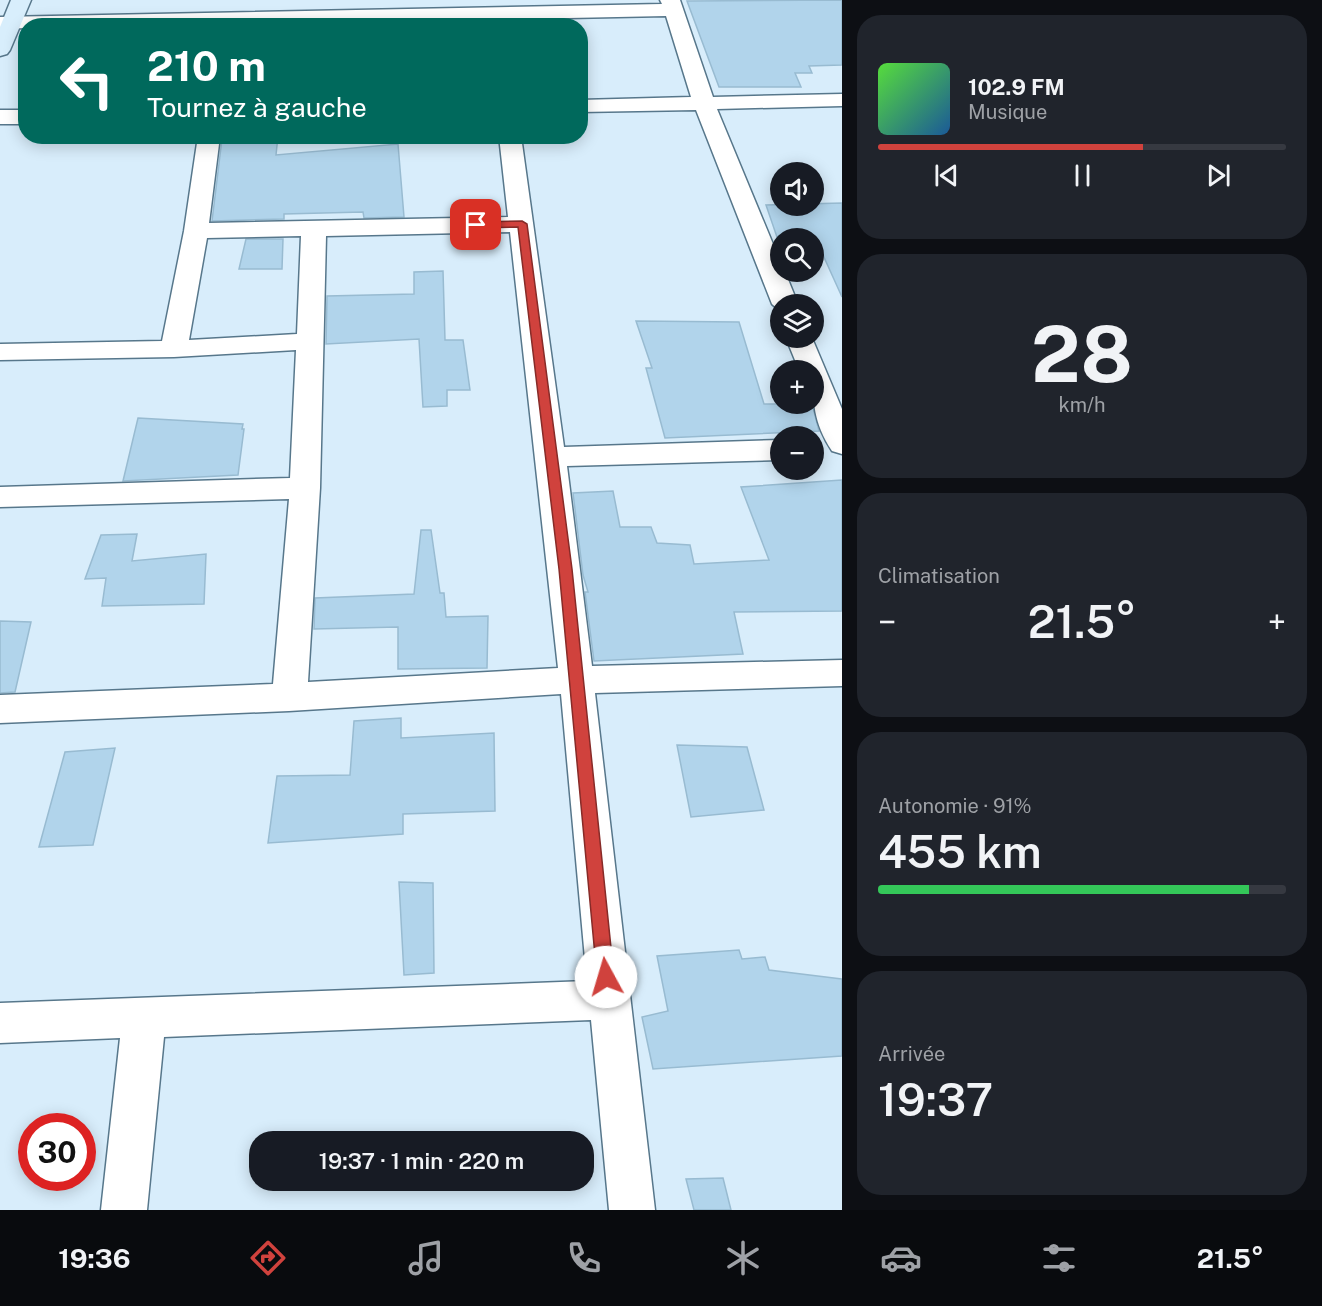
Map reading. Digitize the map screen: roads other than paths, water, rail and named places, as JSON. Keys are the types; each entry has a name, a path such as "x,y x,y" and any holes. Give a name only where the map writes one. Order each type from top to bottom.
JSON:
{"street":[{"path":"0,50 6,23 21,0"},
{"path":"228,18 230,0"},
{"path":"351,18 672,5 704,103 781,294"},
{"path":"588,106 842,100"},
{"path":"0,117 18,117"},
{"path":"174,349 196,231 208,144"},
{"path":"511,144 565,569 608,1000 632,1210"},
{"path":"196,231 522,224"},
{"path":"289,697 305,488 308,341 314,227"},
{"path":"0,352 174,349 308,341"},
{"path":"824,400 842,446 824,447"},
{"path":"549,457 770,450"},
{"path":"0,497 305,488"},
{"path":"0,708 289,697 576,680 842,674"},
{"path":"0,1023 608,1000"},
{"path":"124,1210 144,1018"}]}
